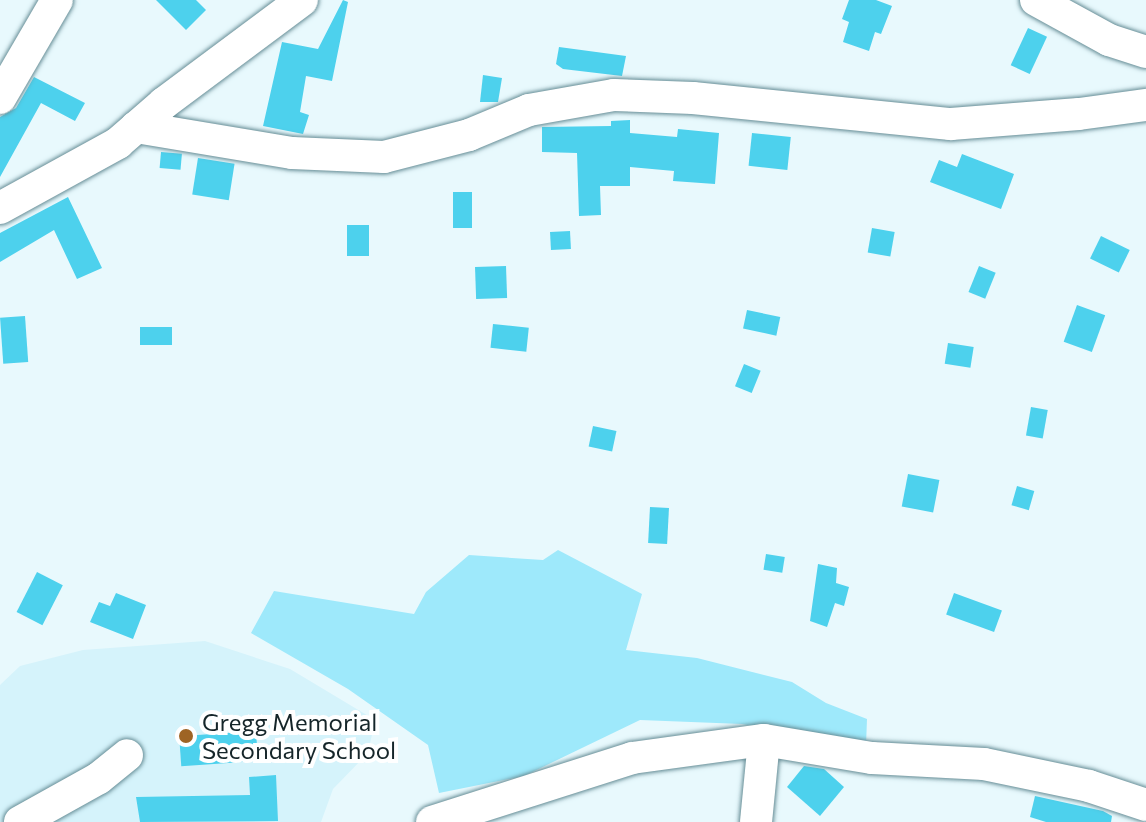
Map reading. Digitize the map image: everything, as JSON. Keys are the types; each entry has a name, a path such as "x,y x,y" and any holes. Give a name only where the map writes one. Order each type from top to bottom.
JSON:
{"street":[{"path":"0,98 57,0"},
{"path":"0,208 118,143 302,0"},
{"path":"1036,0 1109,40 1146,52"},
{"path":"136,127 292,153 384,157 469,135 529,110 614,95 693,98 951,124 1079,114 1146,105"},
{"path":"432,822 632,758 764,740 872,758 984,764 1089,786 1146,805"},
{"path":"756,822 764,740"},
{"path":"20,822 99,778 127,755"}],"shaded area":[{"path":"558,550 642,594 626,650 697,658 792,682 826,703 867,719 866,746 742,724 640,720 524,776 439,793 428,745 348,689 251,633 274,591 414,614 426,592 469,555 543,560"},
{"name":"Gregg Memorial Secondary School","path":"205,641 290,669 375,720 368,753 333,789 321,822 0,822 0,685 20,666 83,650"}],"building":[{"path":"156,0 196,0 206,10 186,30"},
{"path":"343,0 348,2 332,81 306,76 300,112 309,115 303,134 263,126 282,42 318,49"},
{"path":"849,0 876,0 892,6 881,34 875,32 869,51 843,42 849,22 842,19"},
{"path":"1028,28 1047,37 1030,74 1011,65"},
{"path":"559,47 626,56 622,76 563,69 556,64"},
{"path":"483,75 502,78 498,102 480,102"},
{"path":"34,77 85,103 75,121 41,103 0,177 0,117 16,108"},
{"path":"630,120 630,133 677,137 678,129 719,133 715,184 673,181 674,171 630,167 630,186 600,186 601,215 579,216 577,153 542,152 542,127 611,126 611,121"},
{"path":"752,133 791,137 787,170 749,166"},
{"path":"161,152 182,154 181,170 160,168"},
{"path":"962,154 1014,174 1001,209 930,182 939,160 957,167"},
{"path":"198,158 235,164 229,200 192,195"},
{"path":"453,192 472,192 472,228 453,228"},
{"path":"68,197 102,268 77,279 54,230 0,262 0,233"},
{"path":"347,225 369,225 369,256 347,256"},
{"path":"872,228 895,232 890,257 868,253"},
{"path":"570,231 571,249 551,250 550,232"},
{"path":"1101,236 1130,250 1119,272 1090,258"},
{"path":"506,266 507,298 476,299 475,267"},
{"path":"979,266 996,273 985,299 969,292"},
{"path":"1077,305 1105,315 1092,352 1064,342"},
{"path":"747,310 780,317 776,336 743,329"},
{"path":"25,316 28,362 3,364 0,318"},
{"path":"493,324 529,328 526,352 490,348"},
{"path":"140,327 172,327 172,345 140,345"},
{"path":"948,343 974,347 970,368 945,364"},
{"path":"744,364 761,371 752,393 735,386"},
{"path":"1031,407 1048,410 1043,439 1026,436"},
{"path":"593,426 616,431 612,452 589,447"},
{"path":"908,474 939,480 933,512 902,506"},
{"path":"1017,486 1034,491 1029,510 1011,505"},
{"path":"650,507 669,508 667,544 648,543"},
{"path":"766,554 785,557 782,573 763,570"},
{"path":"818,564 837,568 836,583 849,587 844,606 835,603 827,627 810,621"},
{"path":"37,572 63,585 42,625 17,612"},
{"path":"116,593 146,605 133,639 90,622 99,602 110,606"},
{"path":"954,593 1002,610 994,632 946,615"},
{"path":"256,731 258,761 181,766 179,736"},
{"path":"804,766 824,769 844,787 820,816 787,787"},
{"path":"276,775 278,821 140,822 136,797 250,795 249,777"},
{"path":"1035,796 1103,811 1112,816 1111,822 1046,822 1030,817"}],"place":[{"name":"Gregg Memorial Secondary School","path":"186,736"}]}
